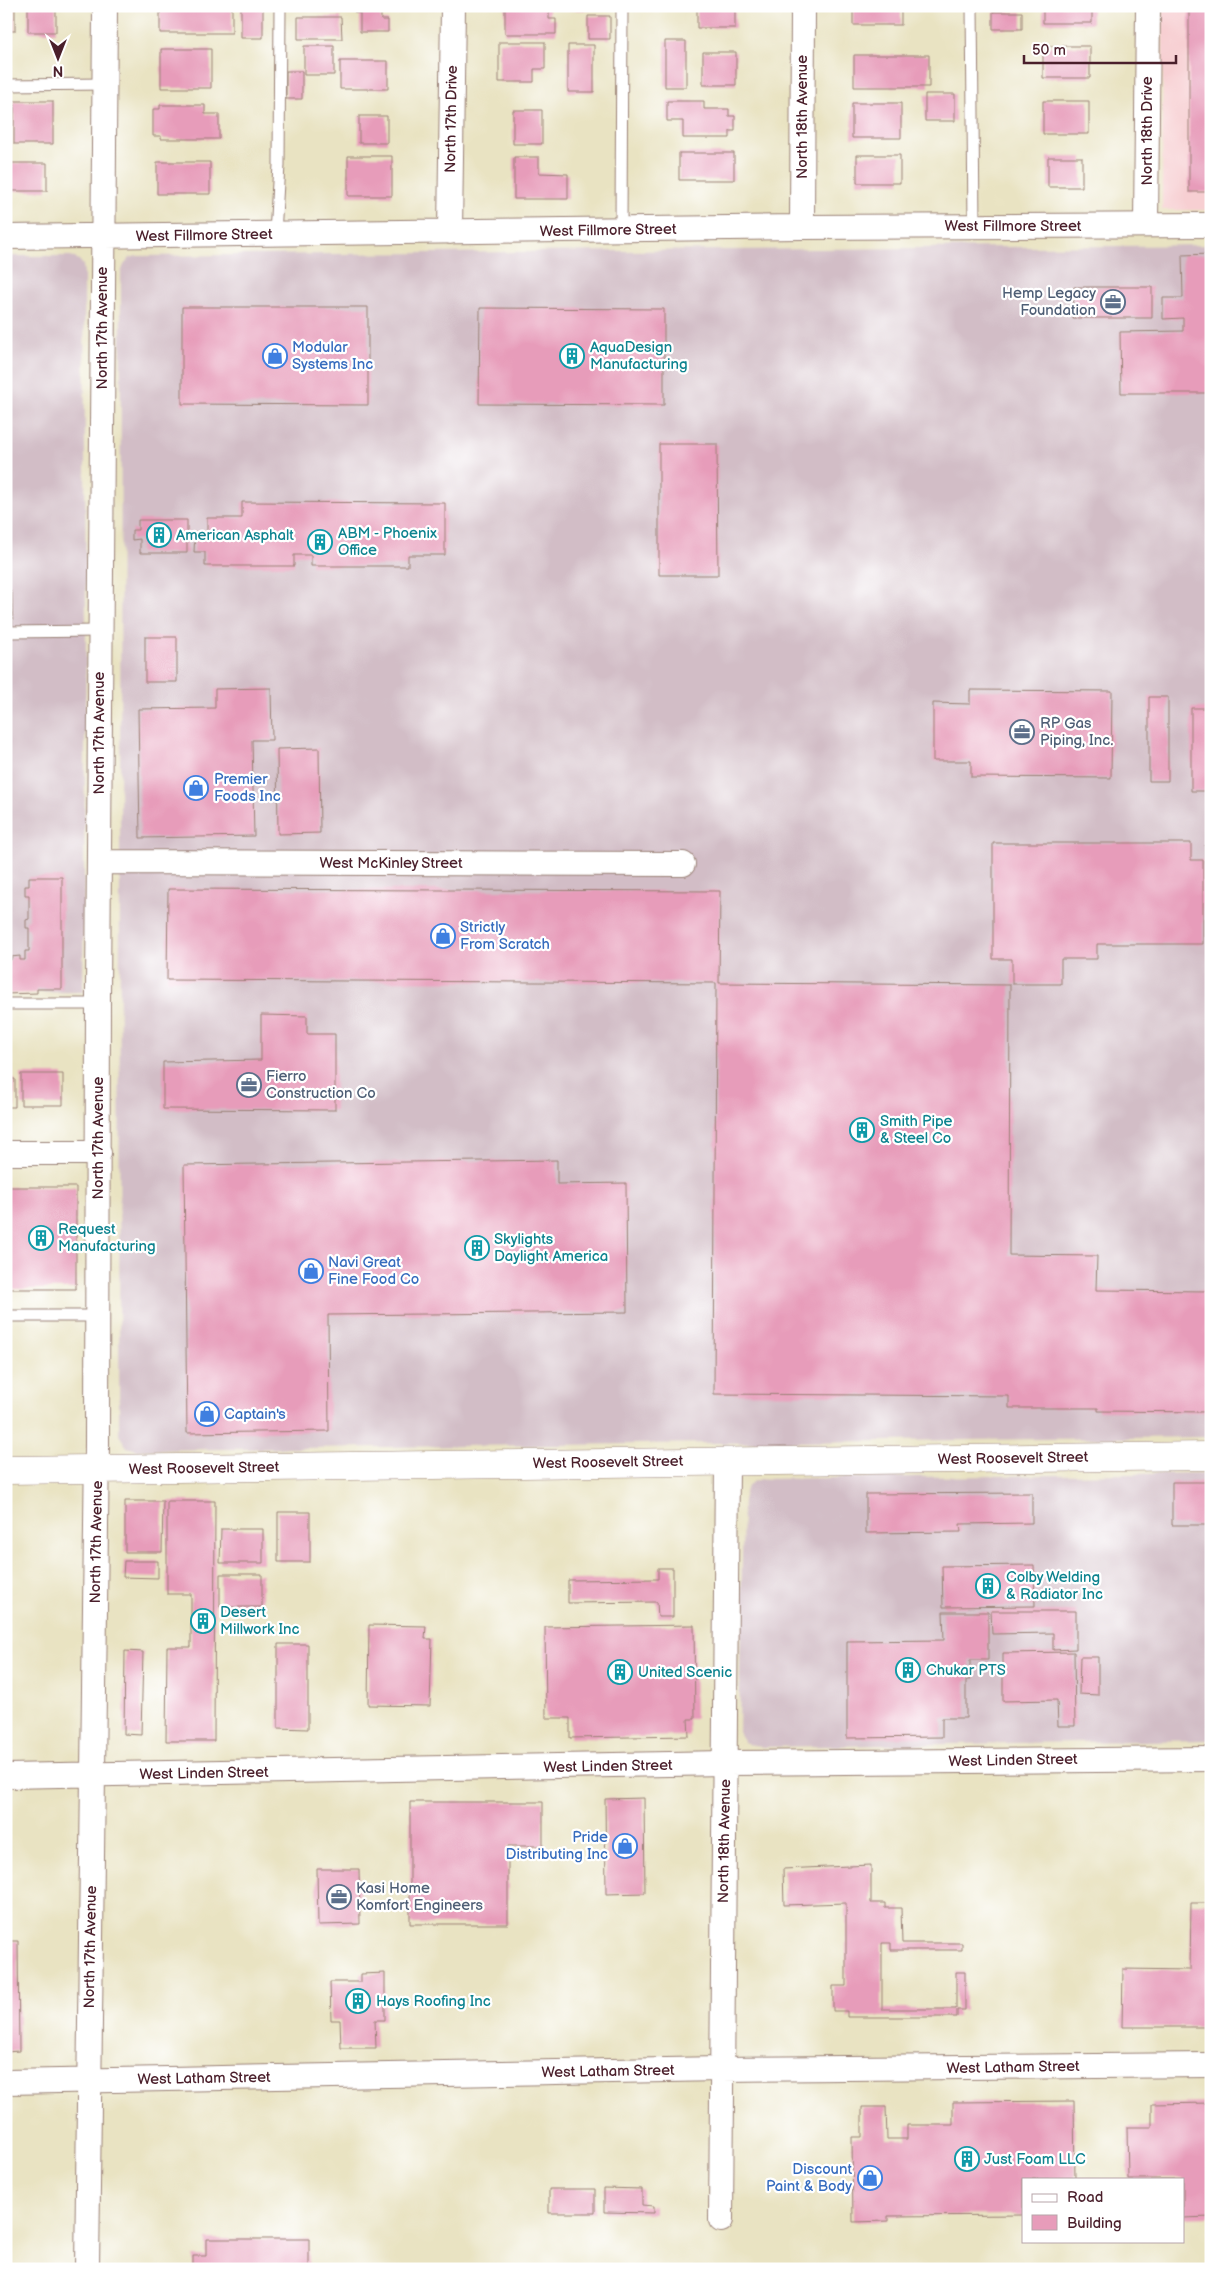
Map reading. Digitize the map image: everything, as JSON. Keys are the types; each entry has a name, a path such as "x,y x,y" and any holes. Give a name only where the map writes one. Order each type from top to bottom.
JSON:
{"street":[{"name":"North 17th Avenue","path":"87,2269 98,1316 98,862 102,236 106,84 105,6"},
{"name":"North 17th Drive","path":"450,232 453,6"},
{"name":"North 18th Avenue","path":"802,227 803,6"},
{"name":"North 18th Drive","path":"1146,225 1148,6"},
{"name":"West Fillmore Street","path":"6,237 802,227 1211,226"},
{"name":"West McKinley Street","path":"98,862 682,864"},
{"path":"6,1153 98,1152"},
{"name":"West Roosevelt Street","path":"6,1470 1211,1456"},
{"name":"North 18th Avenue","path":"722,2220 727,1461"},
{"name":"West Linden Street","path":"6,1776 725,1763 1211,1758"},
{"name":"West Latham Street","path":"6,2082 722,2069 1211,2065"}],"lane":[{"path":"274,234 279,165 280,6"},
{"path":"621,230 622,6"},
{"path":"972,6 974,227"},
{"path":"6,86 106,84"},
{"path":"6,595 7,632 100,631"},
{"path":"6,1004 98,1004"},
{"path":"6,1316 98,1316"}],"shaded area":[{"path":"1163,6 1211,6 1211,210 1162,210"},
{"path":"1211,245 1211,1437 137,1450 127,1447 119,1435 121,273 124,265 130,258 137,256"},
{"path":"6,256 71,256 79,260 83,265 84,274 86,631 83,992 6,993"},
{"path":"1211,1473 1211,1740 763,1747 753,1746 744,1742 739,1734 743,1500 746,1489 752,1482 760,1479"}],"building":[{"path":"6,6 15,6 15,31 6,31"},
{"path":"28,6 56,6 56,32 28,32"},
{"path":"160,6 232,6 232,33 160,33"},
{"path":"241,6 263,6 263,38 241,38"},
{"path":"355,6 381,7 381,20 388,20 388,32 360,32 360,13 355,13"},
{"path":"505,6 549,6 549,19 556,19 556,34 505,34"},
{"path":"568,6 589,6 589,10 568,10"},
{"path":"697,6 735,6 735,28 697,28"},
{"path":"853,6 901,6 901,25 853,25"},
{"path":"1043,6 1092,6 1092,23 1043,23"},
{"path":"1189,6 1211,6 1211,192 1189,192"},
{"path":"993,12 1022,12 1022,29 993,29"},
{"path":"588,16 610,16 610,39 588,39"},
{"path":"298,17 341,17 342,39 298,39"},
{"path":"665,41 686,41 686,87 665,87"},
{"path":"499,42 545,42 545,69 534,69 534,82 499,82"},
{"path":"568,45 594,45 594,92 568,92"},
{"path":"304,46 334,46 334,75 304,75"},
{"path":"1043,46 1090,46 1090,78 1043,78"},
{"path":"161,49 211,49 211,88 161,88"},
{"path":"703,52 736,52 736,85 703,85"},
{"path":"854,55 929,55 929,87 854,87"},
{"path":"340,61 388,61 388,89 340,89"},
{"path":"286,71 302,71 302,99 286,99"},
{"path":"925,94 955,94 955,121 925,121"},
{"path":"14,101 53,101 53,144 14,144"},
{"path":"667,101 704,101 704,109 729,109 729,116 735,116 735,131 730,131 730,138 683,138 683,121 667,121"},
{"path":"1043,101 1089,101 1089,134 1043,134"},
{"path":"852,103 901,103 901,138 852,138"},
{"path":"160,105 205,105 205,114 219,114 219,139 161,139 161,136 153,136 153,109 160,109"},
{"path":"513,110 542,110 542,144 513,144"},
{"path":"359,116 387,116 387,143 359,143"},
{"path":"679,153 734,153 734,180 679,180"},
{"path":"857,155 900,155 900,183 857,183"},
{"path":"348,156 392,156 392,196 348,196"},
{"path":"514,157 539,157 539,173 568,174 568,199 514,199"},
{"path":"1048,157 1082,157 1082,187 1048,187"},
{"path":"157,162 210,162 210,194 157,194"},
{"path":"6,163 47,163 47,191 6,191"},
{"path":"1211,254 1211,393 1121,393 1120,332 1183,331 1183,318 1163,319 1163,298 1183,298 1182,255"},
{"name":"Hemp Legacy Foundation","path":"1074,287 1152,287 1152,318 1073,318"},
{"name":"Modular Systems Inc","path":"182,307 368,307 368,405 182,404"},
{"name":"AquaDesign Manufacturing","path":"480,308 664,309 664,405 479,404"},
{"path":"659,444 717,444 718,575 659,575"},
{"name":"ABM - Phoenix Office","path":"242,502 445,503 445,555 408,555 408,566 311,566 311,555 294,555 294,566 205,566 205,552 194,552 195,532 207,532 207,518 242,518"},
{"name":"American Asphalt","path":"138,520 187,520 187,553 140,553 140,539 132,540 132,530 138,530"},
{"path":"145,637 177,637 177,682 145,682"},
{"name":"Premier Foods Inc","path":"271,688 272,740 252,740 254,836 140,838 138,709 215,708 215,689"},
{"name":"RP Gas Piping, Inc.","path":"970,690 1112,691 1111,778 971,777 971,761 933,761 933,703 970,704"},
{"path":"1149,697 1168,697 1168,781 1149,781"},
{"path":"1191,708 1211,708 1211,791 1191,791"},
{"path":"319,748 320,833 278,834 277,749"},
{"path":"993,843 1191,843 1191,860 1203,860 1203,944 1097,944 1097,959 1061,959 1061,984 1012,984 1012,959 993,959"},
{"path":"1205,845 1211,845 1211,863 1205,863"},
{"path":"29,877 62,877 62,989 37,989 37,993 6,994 6,960 11,960 11,957 20,956 20,960 25,960 25,951 29,951 29,928 26,928 26,920 29,919 29,895 25,895 25,886 29,886"},
{"name":"Smith Pipe & Steel Co","path":"168,889 720,891 719,983 1010,985 1009,1255 1097,1256 1096,1290 1211,1291 1211,1412 1098,1411 1098,1408 1009,1408 1009,1396 714,1394 716,983 167,980"},
{"name":"Fierro Construction Co","path":"261,1015 307,1016 307,1034 335,1034 335,1110 163,1109 163,1062 261,1060"},
{"path":"21,1074 63,1074 63,1105 21,1105"},
{"path":"6,1079 15,1079 15,1107 6,1107"},
{"path":"557,1160 557,1184 626,1183 627,1312 328,1315 329,1431 187,1433 184,1165"},
{"name":"Request Manufacturing","path":"6,1187 76,1187 76,1289 6,1289"},
{"path":"1172,1482 1211,1482 1211,1525 1172,1525"},
{"path":"1032,1493 1032,1523 960,1524 961,1532 866,1533 866,1494"},
{"path":"125,1501 163,1501 162,1552 125,1552"},
{"name":"Desert Millwork Inc","path":"167,1501 215,1501 214,1741 166,1741 167,1647 191,1647 191,1594 167,1594"},
{"path":"278,1512 310,1512 310,1562 278,1562"},
{"path":"221,1529 263,1529 263,1563 220,1563"},
{"path":"124,1561 158,1561 158,1578 123,1577"},
{"name":"Colby Welding & Radiator Inc","path":"1034,1565 1035,1606 943,1607 942,1566"},
{"path":"658,1568 673,1568 673,1617 658,1617 657,1602 568,1603 568,1580 658,1579"},
{"path":"220,1574 262,1574 262,1607 220,1607"},
{"path":"991,1611 1076,1611 1076,1649 1053,1650 1053,1633 992,1634"},
{"name":"Chukar PTS","path":"943,1612 988,1612 988,1660 970,1660 970,1680 966,1680 966,1718 942,1718 942,1737 847,1738 847,1641 944,1640"},
{"path":"369,1625 426,1626 425,1639 432,1639 430,1706 368,1705"},
{"name":"United Scenic","path":"694,1625 695,1719 688,1719 689,1736 570,1738 570,1718 546,1718 545,1627"},
{"path":"278,1644 308,1644 308,1729 278,1728"},
{"path":"125,1651 143,1652 141,1735 124,1734"},
{"path":"1074,1652 1075,1726 1058,1726 1057,1700 1003,1701 1003,1653"},
{"path":"1080,1657 1098,1657 1098,1695 1079,1694"},
{"name":"Pride Distributing Inc","path":"644,1798 645,1893 606,1894 605,1799"},
{"path":"410,1802 543,1802 543,1846 508,1846 508,1924 410,1924"},
{"path":"871,1865 871,1903 885,1903 885,1908 901,1908 902,1943 962,1943 962,1950 891,1950 891,1943 882,1943 882,2009 956,2009 956,1972 965,1972 965,2010 957,2010 957,2017 847,2017 847,2011 833,2011 833,1986 846,1986 846,1903 784,1905 783,1869"},
{"name":"Kasi Home Komfort Engineers","path":"317,1869 359,1869 360,1924 318,1925"},
{"path":"1191,1903 1211,1903 1211,2027 1122,2027 1123,1969 1190,1970"},
{"path":"6,1941 18,1941 19,2051 6,2052"},
{"name":"Hays Roofing Inc","path":"385,1973 385,2020 375,2020 376,2048 341,2048 340,2020 331,2020 330,1982 361,1982 361,1974"},
{"path":"1074,2101 1075,2178 1022,2178 1022,2215 888,2216 888,2221 853,2222 852,2137 862,2137 862,2107 886,2107 887,2139 907,2139 907,2125 953,2125 953,2102"},
{"path":"1211,2103 1211,2217 1184,2218 1184,2178 1128,2178 1127,2127 1152,2127 1152,2104"},
{"path":"604,2188 642,2189 642,2205 654,2206 654,2213 604,2212"},
{"path":"549,2189 595,2189 595,2213 549,2213"},
{"path":"206,2239 309,2239 309,2269 193,2269 193,2256 206,2256"}],"place":[{"name":"Hemp Legacy Foundation","path":"1113,302"},
{"name":"Modular Systems Inc","path":"275,356"},
{"name":"AquaDesign Manufacturing","path":"572,356"},
{"name":"American Asphalt","path":"159,535"},
{"name":"ABM - Phoenix Office","path":"320,542"},
{"name":"RP Gas Piping, Inc.","path":"1022,732"},
{"name":"Premier Foods Inc","path":"196,788"},
{"name":"Strictly From Scratch","path":"443,936"},
{"name":"Fierro Construction Co","path":"249,1085"},
{"name":"Smith Pipe & Steel Co","path":"862,1130"},
{"name":"Request Manufacturing","path":"41,1238"},
{"name":"Skylights Daylight America","path":"477,1248"},
{"name":"Navi Great Fine Food Co","path":"311,1271"},
{"name":"Captain's","path":"207,1414"},
{"name":"Colby Welding & Radiator Inc","path":"988,1586"},
{"name":"Desert Millwork Inc","path":"203,1621"},
{"name":"Chukar PTS","path":"908,1670"},
{"name":"United Scenic","path":"620,1672"},
{"name":"Pride Distributing Inc","path":"625,1846"},
{"name":"Kasi Home Komfort Engineers","path":"339,1897"},
{"name":"Hays Roofing Inc","path":"358,2001"},
{"name":"Just Foam LLC","path":"967,2159"},
{"name":"Discount Paint & Body","path":"870,2178"}]}
